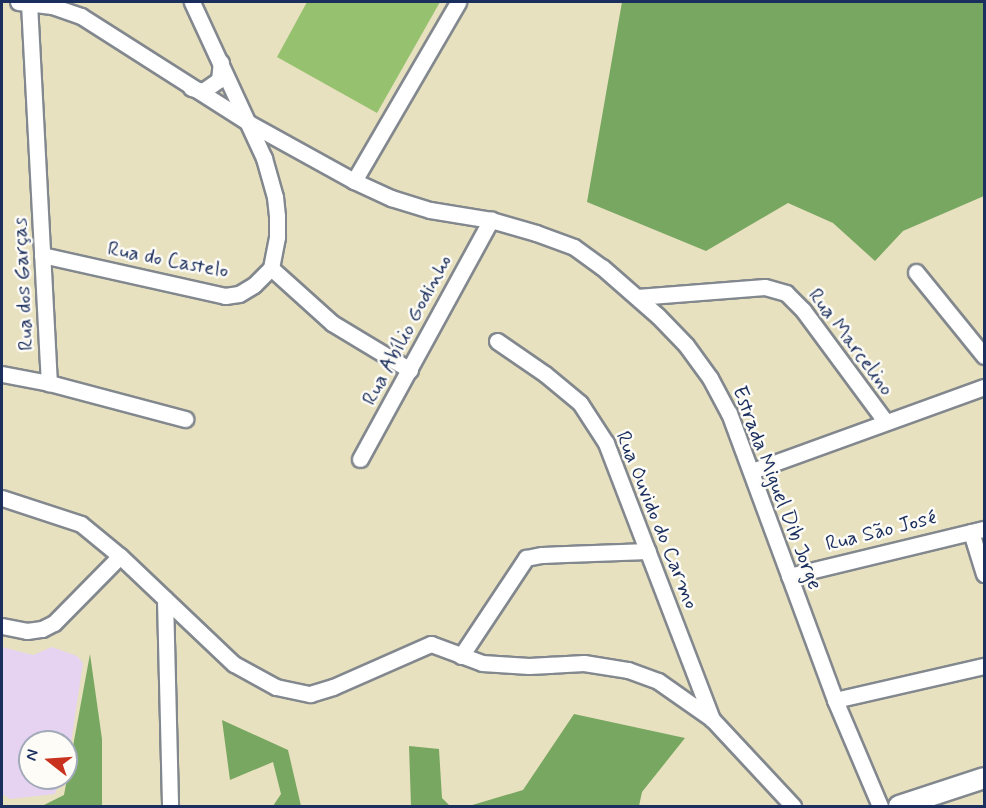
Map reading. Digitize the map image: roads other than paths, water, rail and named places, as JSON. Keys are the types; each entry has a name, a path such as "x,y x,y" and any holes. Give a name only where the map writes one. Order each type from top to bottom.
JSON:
{"street":[{"name":"Estrada Miguel Dib Jorge","path":"23,2 65,9 81,16 191,88 354,182 391,198 430,210 491,220 574,247 637,297 686,345 710,378 729,413 835,700 880,807"},
{"name":"Rua dos Garças","path":"23,2 49,383"},
{"path":"192,2 264,158 275,197 277,237 271,268 332,324 410,370"},
{"path":"354,182 458,2"},
{"path":"191,88 204,91 219,80 221,62"},
{"name":"Rua Abílio Godinho","path":"360,459 491,220"},
{"name":"Rua do Castelo","path":"42,255 225,296 239,294 254,285 271,268"},
{"path":"916,272 984,356"},
{"name":"Rua Marcelino","path":"637,297 765,287 786,293 803,310 885,421"},
{"name":"Rua Ouvido do Carmo","path":"496,341 545,374 580,403 606,443 712,719"},
{"path":"2,374 49,383 185,419"},
{"path":"752,471 984,387"},
{"path":"2,498 73,519 96,534 234,664 254,677 293,693 310,694 333,687 423,645 439,645 482,663 529,666 584,663 627,670 658,681 712,719 793,807"},
{"path":"977,530 984,574"},
{"name":"Rua São José","path":"789,576 977,530"},
{"path":"461,656 524,560 542,555 648,551"},
{"path":"2,626 27,631 42,629 54,623 120,556"},
{"path":"165,599 170,807"},
{"path":"835,700 984,666"},
{"path":"899,807 984,778"}]}
